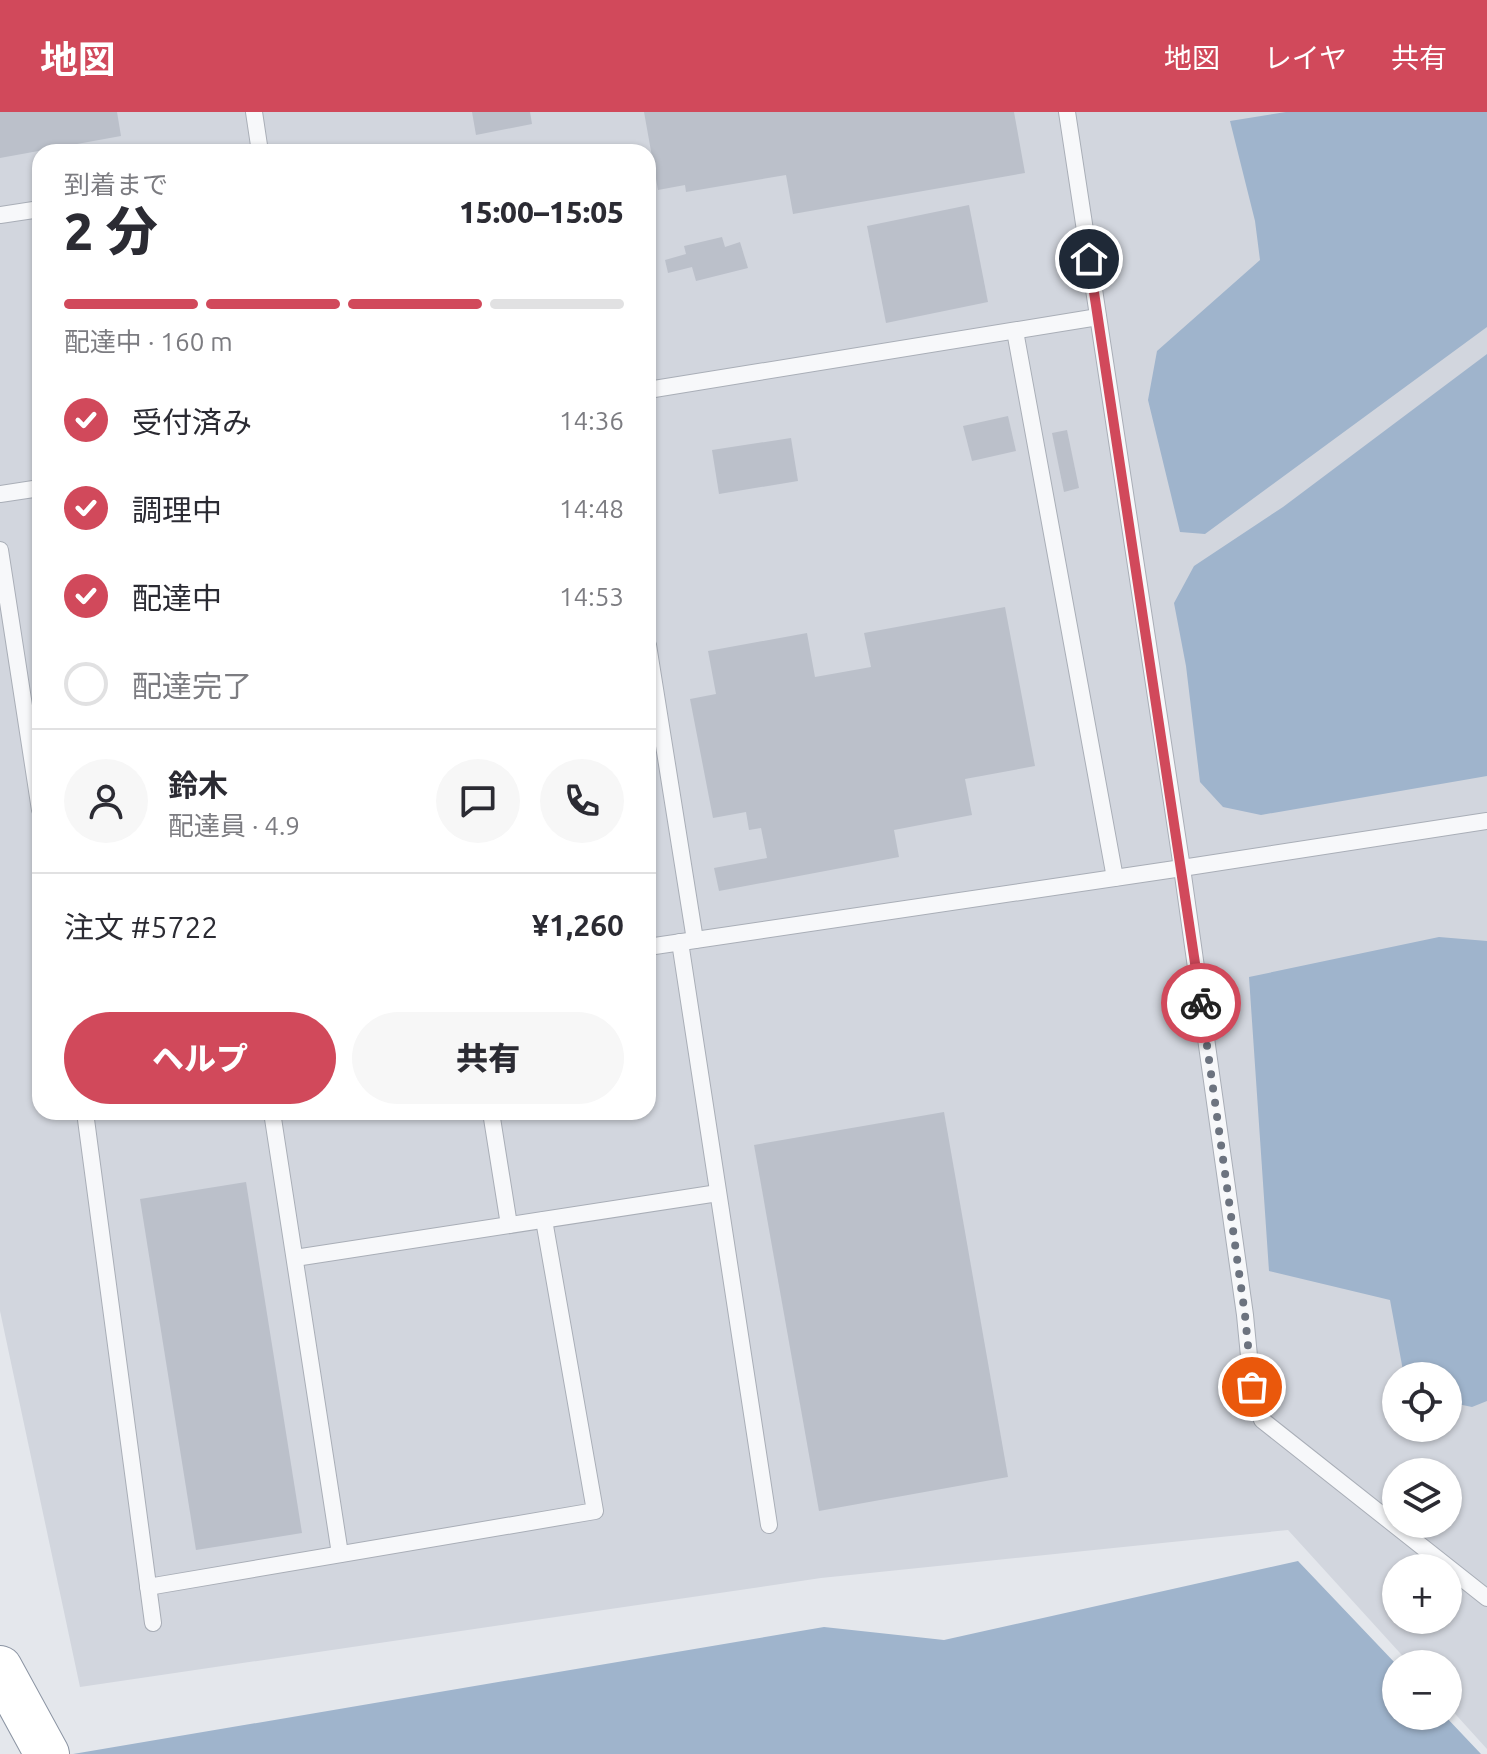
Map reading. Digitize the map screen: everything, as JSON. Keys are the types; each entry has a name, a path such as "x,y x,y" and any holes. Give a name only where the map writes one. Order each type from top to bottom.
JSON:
{"highway":[{"path":"0,1668 47,1754"}],"lane":[{"path":"254,112 259,144"},
{"path":"1067,112 1182,868 1245,1315 1252,1387 1262,1420 1487,1598"},
{"path":"0,215 32,210"},
{"path":"656,389 1098,317"},
{"path":"1015,331 1115,878"},
{"path":"0,494 32,489"},
{"path":"0,550 32,758"},
{"path":"656,719 688,941 718,1193 769,1525"},
{"path":"656,946 1487,821"},
{"path":"86,1120 153,1623"},
{"path":"273,1120 340,1554"},
{"path":"492,1120 509,1225"},
{"path":"295,1258 718,1193"},
{"path":"148,1587 595,1511 544,1220"}],"shaded area":[{"path":"0,112 1487,112 1487,1749 1462,1721 1462,1650 1397,1650 1383,1634 1462,1634 1462,1554 1382,1554 1382,1633 1288,1530 821,1578 80,1687 0,1311"}],"water":[{"path":"1286,112 1487,112 1487,327 1205,534 1180,532 1148,400 1157,351 1260,260 1255,221 1230,121"},
{"path":"1487,354 1487,776 1261,815 1223,807 1200,782 1186,666 1174,603 1194,566 1283,507"},
{"path":"1439,937 1487,941 1487,1401 1472,1407 1462,1405 1462,1362 1401,1362 1390,1300 1269,1271 1249,977"},
{"path":"1298,1561 1383,1650 1382,1730 1458,1730 1481,1754 73,1754 824,1627 944,1640"}],"building":[{"path":"0,112 117,112 121,136 77,144 32,144 32,152 0,158"},
{"path":"472,112 530,112 532,124 476,135"},
{"path":"644,112 1014,112 1025,173 793,214 786,175 686,192 685,185 658,190 656,144 650,144"},
{"path":"969,205 988,302 886,323 867,226"},
{"path":"722,237 725,247 740,242 748,268 696,281 692,267 668,273 665,260 686,254 684,246"},
{"path":"1008,416 1016,451 972,461 963,426"},
{"path":"1067,430 1079,488 1064,492 1052,433"},
{"path":"791,438 798,481 719,494 712,450"},
{"path":"1005,607 1035,766 965,779 972,815 894,830 899,857 719,891 714,868 767,858 761,828 749,830 746,812 713,818 690,699 716,694 708,651 807,633 815,677 871,667 864,633"},
{"path":"944,1112 1008,1477 819,1511 754,1145"},
{"path":"246,1182 302,1533 196,1550 140,1199"}],"way so far":[{"path":"1201,1003 1245,1315 1252,1387"}],"route":[{"path":"1089,259 1201,1003"}]}
